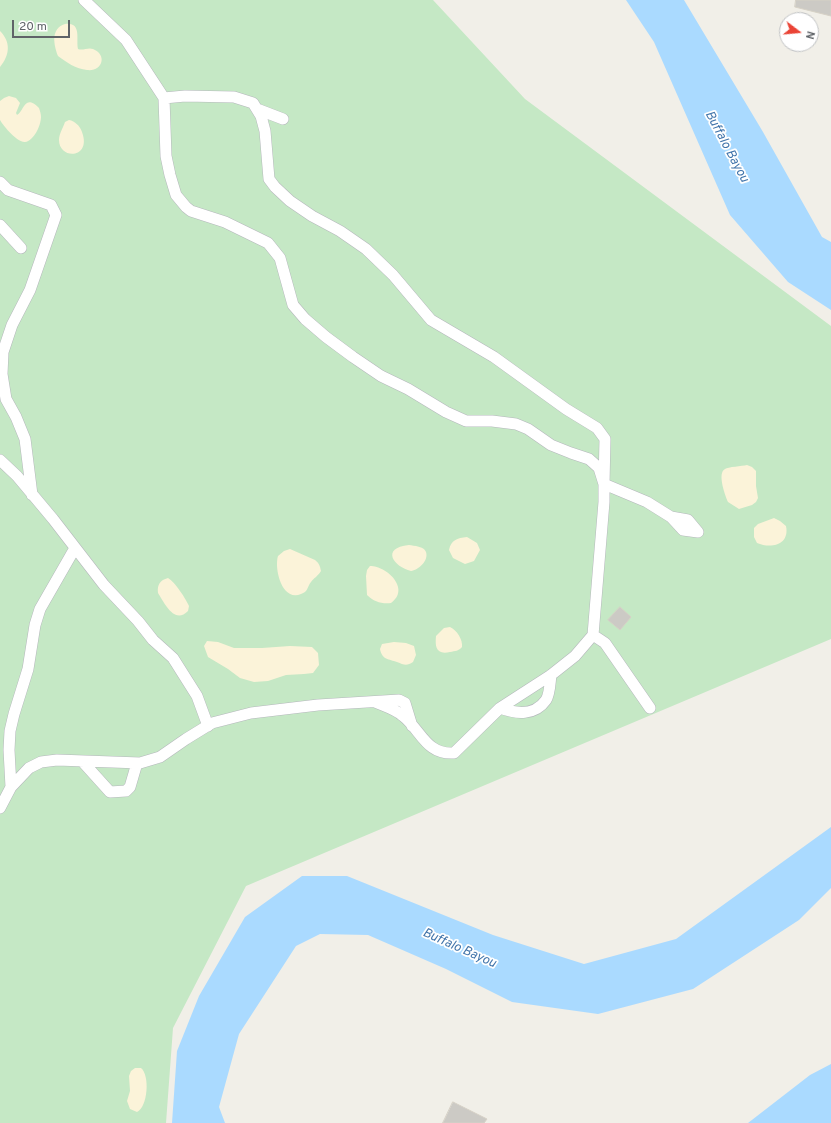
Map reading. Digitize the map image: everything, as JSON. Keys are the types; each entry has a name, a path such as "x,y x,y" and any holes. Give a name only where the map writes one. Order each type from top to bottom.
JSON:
{"lane":[{"path":"84,0 126,40 164,98 166,156 176,195 191,211 225,222 268,243 280,258 293,305 326,337 381,376 408,389 446,412 466,421 492,421 516,424 528,429 551,445 571,454 589,459 599,468 604,484 647,502 671,517"},
{"path":"0,808 11,787 29,768 41,762 57,760 137,763 160,757 212,723 251,713 318,705 374,702 404,716 436,750 445,754 454,753 500,708 551,675 575,656 593,635 604,509 605,439 597,428 566,409 494,357 431,320 394,275 366,249 340,231 312,216 290,201 275,187 269,179 265,131 261,116 253,103 234,97 185,96 164,98"},
{"path":"257,109 283,119"},
{"path":"0,182 8,190 51,205 56,215 32,284 12,325 4,352 2,374 6,400 16,417 25,439 32,494"},
{"path":"0,225 21,248"},
{"path":"0,460 32,494 104,585 138,621 153,640 172,658 196,696 208,726"},
{"path":"11,787 9,750 10,731 28,669 35,625 40,609 75,548"},
{"path":"593,635 605,643 650,708"},
{"path":"500,708 512,712 523,713 536,709 546,699 551,675"},
{"path":"82,761 110,792 126,791 130,787 137,763"}],"green space":[{"path":"0,0 433,0 525,99 831,326 831,639 246,886 173,1028 166,1123 0,1123"}],"sand":[{"path":"70,24 76,28 78,49 82,50 89,48 98,52 102,59 99,66 92,70 87,70 75,67 58,56 55,47 55,33 60,26"},
{"path":"0,31 4,35 8,49 6,58 0,67"},
{"path":"9,96 16,98 20,103 16,113 17,115 27,103 30,102 39,108 41,116 40,124 34,136 28,141 22,142 15,137 0,120 0,101"},
{"path":"69,120 80,128 84,141 83,147 79,152 74,154 64,151 60,147 60,133 65,122"},
{"path":"747,465 756,471 758,498 752,505 739,509 728,502 722,484 722,475 723,471 727,468"},
{"path":"774,518 786,526 785,538 778,544 768,546 757,543 754,537 754,528 758,524"},
{"path":"467,537 477,543 480,550 474,561 465,564 453,558 449,550 451,544 455,540"},
{"path":"409,545 425,550 427,555 424,562 417,569 411,571 399,566 395,562 392,553 400,547"},
{"path":"290,549 315,560 321,571 311,582 305,592 301,594 294,595 284,589 277,569 278,556 284,551"},
{"path":"370,566 377,567 389,574 398,585 399,591 397,597 391,603 378,602 367,595 366,576 367,570"},
{"path":"168,578 183,595 189,606 188,611 183,615 174,614 170,611 158,593 160,583"},
{"path":"450,627 455,630 462,641 462,647 455,651 445,653 437,649 436,636 444,628"},
{"path":"207,641 218,642 234,648 290,646 312,647 318,653 319,665 313,673 286,675 268,681 254,682 240,678 208,657 204,646"},
{"path":"394,642 406,643 414,646 416,655 413,662 407,665 382,655 380,649 382,644"},
{"path":"135,1068 141,1068 144,1072 147,1084 144,1104 137,1112 130,1109 127,1101 130,1091 129,1076 131,1071"}],"water":[{"name":"Buffalo Bayou","path":"626,0 684,0 763,132 822,237 831,242 831,310 788,282 730,215 654,42"},
{"name":"Buffalo Bayou","path":"831,827 831,888 799,920 693,989 598,1014 512,1002 446,969 368,935 320,934 296,946 239,1034 219,1107 225,1123 172,1123 177,1051 199,996 245,917 302,876 347,876 493,935 584,964 676,939"},
{"path":"831,1064 831,1123 748,1123 810,1075"}],"building":[{"path":"796,0 831,0 831,16 819,12 795,7"},
{"path":"620,607 631,617 620,630 608,620"},
{"path":"453,1102 487,1119 484,1123 443,1123"}]}
